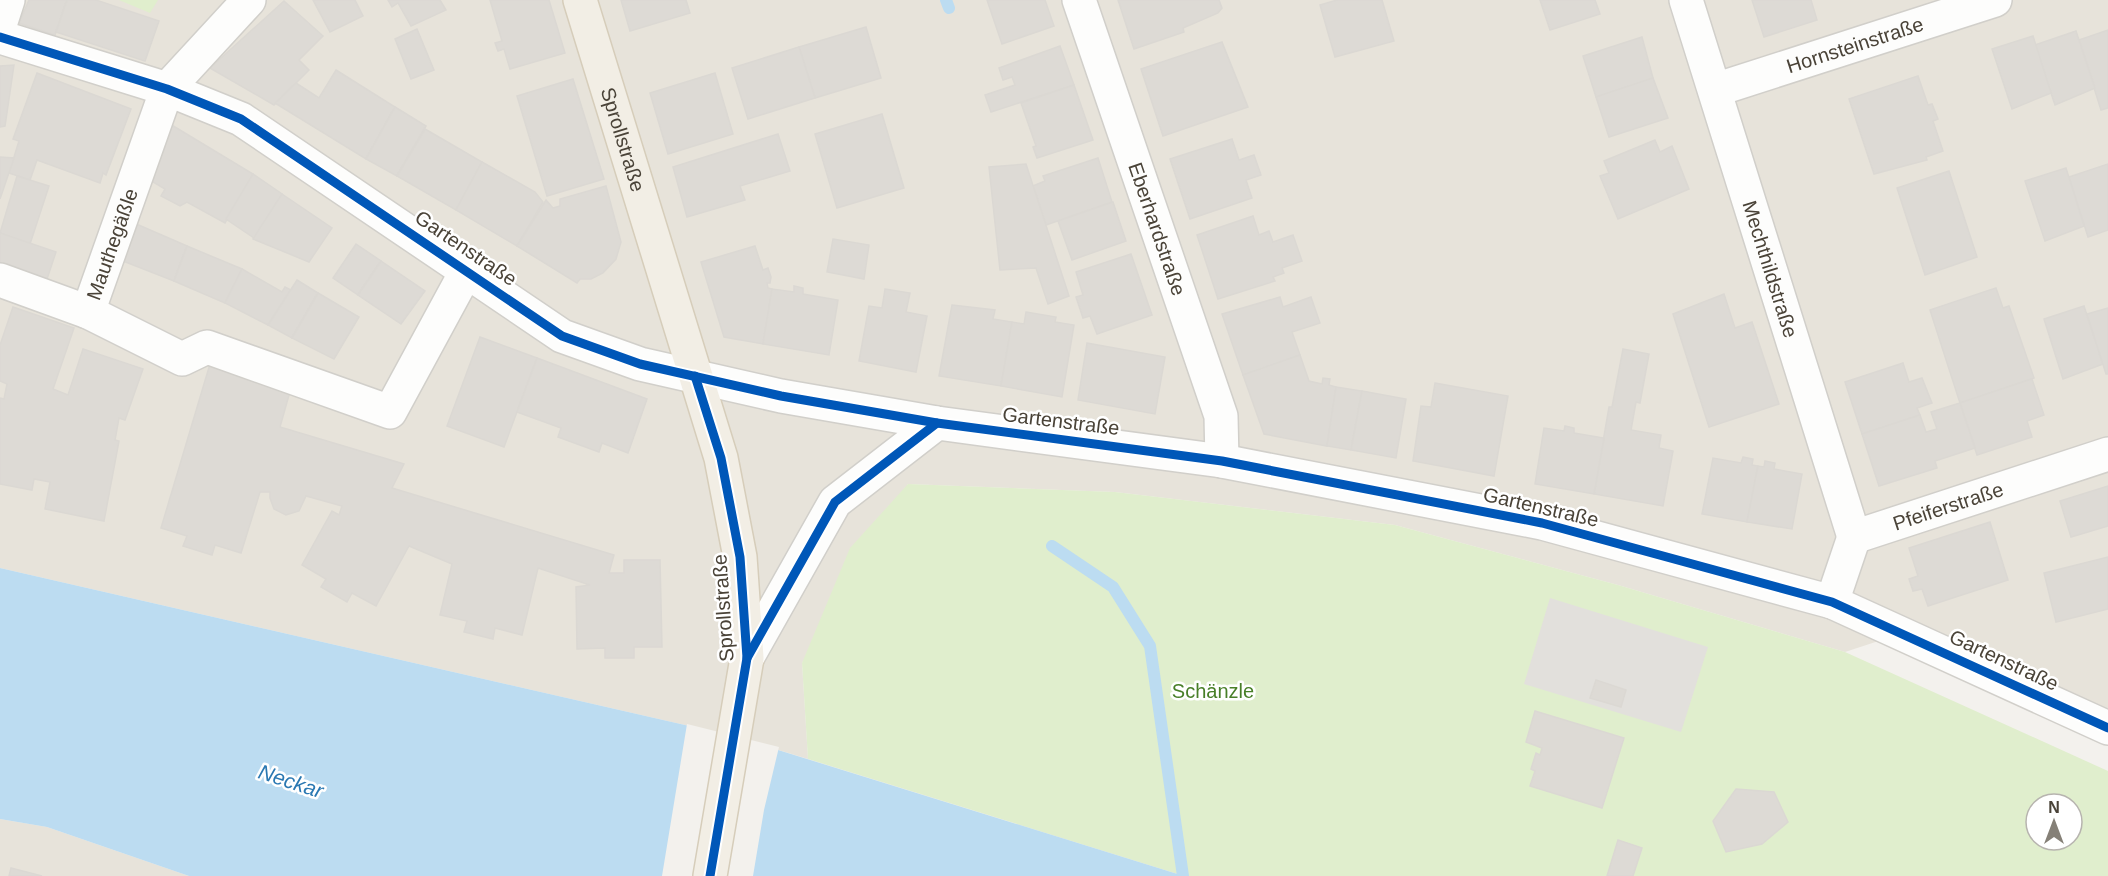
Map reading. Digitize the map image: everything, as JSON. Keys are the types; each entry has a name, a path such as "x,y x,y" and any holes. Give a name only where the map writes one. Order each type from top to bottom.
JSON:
{"main road":[{"name":"Sprollstraße","path":"580,0 721,458 740,557 746,667 710,876"}],"street":[{"path":"0,25 8,0"},
{"path":"167,89 249,0"},
{"name":"Eberhardstraße","path":"1080,0 1221,416 1222,461"},
{"name":"Mechthildstraße","path":"1686,0 1854,537"},
{"name":"Hornsteinstraße","path":"1715,90 1995,0"},
{"name":"Gartenstraße","path":"0,37 167,89 241,119 562,336 640,363 781,396 937,423 1222,461 1542,523 1832,602 2108,728"},
{"name":"Mauthegäßle","path":"0,280 87,312 167,89"},
{"path":"87,312 182,359 207,347 390,412 467,270"},
{"path":"746,667 835,502 937,423"},
{"name":"Pfeiferstraße","path":"1854,537 2108,454"},
{"path":"1832,602 1854,537"}],"shaded area":[{"path":"0,0 2108,0 2108,717 1915,629 1845,652 1618,585 1395,525 1115,492 908,484 802,663 808,759 733,736 0,568"},
{"path":"1550,598 1708,647 1681,732 1524,684"},
{"path":"0,819 47,827 189,876 0,876"}],"green space":[{"path":"119,0 158,0 150,13"},
{"name":"Schänzle","path":"908,484 1115,492 1395,525 1618,585 1845,652 2108,771 2108,876 1184,876 808,759 802,663 850,548"}],"water":[{"name":"Neckar","path":"0,568 733,736 1184,876 189,876 47,827 0,819"}],"pier":[{"path":"687,724 779,747 764,810 753,876 662,876"}],"building":[{"path":"29,0 67,0 55,35 19,23"},
{"path":"67,0 96,0 159,21 145,61 56,32"},
{"path":"313,0 355,0 363,16 330,32"},
{"path":"388,0 440,0 446,10 411,26 398,3 392,7"},
{"path":"490,0 549,0 565,53 510,69 504,49 498,51 495,43 502,41"},
{"path":"621,0 686,0 690,13 630,31"},
{"path":"987,0 1045,0 1054,26 1002,44"},
{"path":"1118,0 1219,0 1222,8 1218,13 1183,28 1184,32 1134,49"},
{"path":"1337,0 1382,0 1394,41 1335,57 1320,5"},
{"path":"1540,0 1595,0 1600,14 1550,30"},
{"path":"1752,0 1811,0 1817,20 1764,37"},
{"path":"284,1 323,36 299,60 309,70 274,105 210,68"},
{"path":"866,27 881,78 815,98 799,47"},
{"path":"417,29 434,70 411,79 395,39"},
{"path":"2108,30 2108,108 2101,110 2079,40"},
{"path":"2076,31 2095,88 2055,105 2035,45"},
{"path":"2033,36 2051,93 2012,109 1992,49"},
{"path":"1642,37 1653,78 1596,97 1583,56"},
{"path":"1222,42 1248,107 1163,136 1141,69"},
{"path":"1060,46 1074,85 991,112 985,95 1015,85 1012,77 1003,80 999,68"},
{"path":"799,47 815,98 748,119 732,68"},
{"path":"14,65 5,126 0,127 0,66"},
{"path":"336,70 395,107 366,159 275,103 296,83 319,98"},
{"path":"37,73 131,109 106,175 103,173 100,183 37,160 30,180 9,173 19,141 13,139"},
{"path":"715,73 733,134 668,154 650,93"},
{"path":"1918,76 1928,105 1932,104 1938,119 1933,121 1943,151 1926,157 1927,160 1874,174 1849,99"},
{"path":"1653,78 1668,118 1609,137 1596,97"},
{"path":"573,79 604,179 547,196 517,96"},
{"path":"1074,85 1093,140 1037,158 1033,147 1036,146 1021,103"},
{"path":"395,107 426,126 397,176 366,159"},
{"path":"882,114 904,188 837,208 815,134"},
{"path":"165,121 253,174 225,223 187,202 180,206 161,196 165,189 148,179"},
{"path":"425,129 482,162 456,210 397,176"},
{"path":"778,134 790,171 740,186 745,200 687,217 673,167"},
{"path":"1232,139 1239,160 1254,155 1261,175 1246,180 1252,198 1190,219 1170,159"},
{"path":"1655,140 1660,152 1672,146 1689,189 1618,219 1600,176 1609,173 1604,161"},
{"path":"0,157 14,158 0,199"},
{"path":"1098,158 1112,202 1046,225 1033,186 1045,181 1043,176"},
{"path":"482,162 535,192 543,202 517,246 456,210"},
{"path":"1026,164 1069,296 1048,304 1036,268 1000,270 989,167"},
{"path":"2108,164 2108,230 2088,237 2069,177"},
{"path":"2066,168 2084,226 2045,241 2025,181"},
{"path":"1949,171 1977,257 1925,275 1897,188"},
{"path":"253,174 282,194 254,238 226,219"},
{"path":"17,176 49,186 30,244 0,233"},
{"path":"606,186 621,242 616,259 603,273 591,279 580,279 577,283 517,246 546,200 553,208 560,206 560,199"},
{"path":"282,194 332,228 309,262 253,239"},
{"path":"1113,202 1126,241 1072,260 1058,221"},
{"path":"1253,216 1259,235 1269,231 1273,242 1293,235 1302,261 1282,268 1284,273 1273,277 1275,281 1218,299 1197,235"},
{"path":"134,223 187,246 174,281 123,261"},
{"path":"0,233 56,252 47,279 0,264"},
{"path":"833,239 869,245 864,279 827,272"},
{"path":"356,244 381,261 358,295 333,278"},
{"path":"187,246 242,269 225,303 174,281"},
{"path":"755,246 763,270 768,268 771,277 770,283 767,283 768,288 772,289 763,344 724,337 701,262"},
{"path":"1131,254 1152,315 1097,334 1090,316 1083,318 1076,297 1083,295 1076,272"},
{"path":"381,261 425,291 401,324 358,295"},
{"path":"242,269 282,292 285,287 291,290 268,325 225,303"},
{"path":"297,280 318,293 292,338 268,325"},
{"path":"794,286 803,288 803,294 838,300 829,355 763,344 772,289 794,292"},
{"path":"1996,288 2003,308 2009,306 2034,378 1960,403 1930,310"},
{"path":"885,289 910,293 906,312 927,316 916,372 859,361 869,306 882,308"},
{"path":"318,293 359,317 334,359 292,338"},
{"path":"1724,294 1735,328 1752,322 1779,404 1709,427 1673,314"},
{"path":"1280,297 1283,307 1311,297 1320,323 1292,332 1300,355 1243,375 1222,314"},
{"path":"952,305 995,310 993,319 1012,322 1001,386 939,376"},
{"path":"2084,306 2103,364 2063,379 2044,319"},
{"path":"13,307 74,328 53,389 68,395 83,349 143,369 125,420 119,418 115,440 119,441 104,521 45,509 50,482 34,479 32,490 0,484 0,398 4,399 7,384 0,381 0,345"},
{"path":"2108,308 2108,374 2106,374 2087,314"},
{"path":"1026,312 1056,317 1055,322 1074,325 1062,397 1001,386 1012,322 1024,324"},
{"path":"480,337 537,358 504,447 447,426"},
{"path":"1087,343 1165,357 1155,414 1078,400"},
{"path":"1623,349 1649,354 1640,403 1636,402 1631,430 1661,435 1659,448 1673,451 1663,506 1594,494 1609,407 1612,407"},
{"path":"1300,355 1309,381 1322,384 1323,378 1330,379 1329,385 1336,387 1327,446 1264,434 1243,375"},
{"path":"537,358 647,399 628,453 602,443 599,452 558,437 561,428 517,412"},
{"path":"1903,363 1909,382 1922,378 1932,403 1917,408 1920,415 1862,434 1845,382"},
{"path":"210,364 291,388 280,427 404,464 392,488 614,555 609,573 624,573 624,560 660,560 662,647 634,647 634,658 605,658 605,648 577,649 576,587 590,585 538,568 522,635 495,628 493,639 464,632 467,621 440,615 452,564 409,546 376,606 352,593 347,602 321,587 326,579 302,565 332,511 339,515 342,506 306,496 299,511 286,515 274,509 270,492 260,492 241,553 215,545 212,555 183,546 187,536 161,528"},
{"path":"2032,379 2044,415 2027,421 2032,437 1977,455 1960,403"},
{"path":"1435,383 1508,396 1494,476 1413,461 1421,406 1431,407"},
{"path":"1336,387 1362,391 1351,450 1327,446"},
{"path":"1362,391 1406,399 1396,458 1351,450"},
{"path":"1960,403 1975,448 1935,461 1937,468 1879,486 1862,434 1920,415 1926,432 1937,429 1931,412"},
{"path":"1565,426 1574,428 1574,433 1604,438 1594,494 1535,484 1544,428 1564,431"},
{"path":"1743,457 1753,459 1752,465 1758,466 1747,522 1702,514 1713,458 1741,463"},
{"path":"1765,461 1775,463 1774,469 1802,474 1792,529 1747,522 1758,466 1764,467"},
{"path":"2108,486 2108,526 2071,537 2060,501"},
{"path":"1990,522 2008,580 1928,606 1922,589 1913,591 1909,579 1918,576 1909,548"},
{"path":"2108,557 2108,609 2056,622 2044,573"},
{"path":"1596,680 1626,690 1621,707 1590,698"},
{"path":"1535,711 1624,738 1602,808 1530,786 1535,771 1531,769 1536,753 1540,755 1542,748 1526,742"},
{"path":"1736,789 1774,792 1788,822 1762,844 1726,852 1713,821"},
{"path":"1618,840 1642,848 1633,876 1607,876"},
{"path":"11,868 42,876 9,876"}],"waterway":[{"path":"946,0 949,8"},
{"path":"1052,546 1113,587 1150,646 1183,876"}],"cycle path":[{"path":"0,37 167,89 241,119 562,336 640,364 781,396 937,423 1222,461 1542,523 1832,602 2108,728"},
{"path":"695,376 721,458 740,557 747,658 710,876"},
{"path":"747,658 835,502 937,423"}]}
